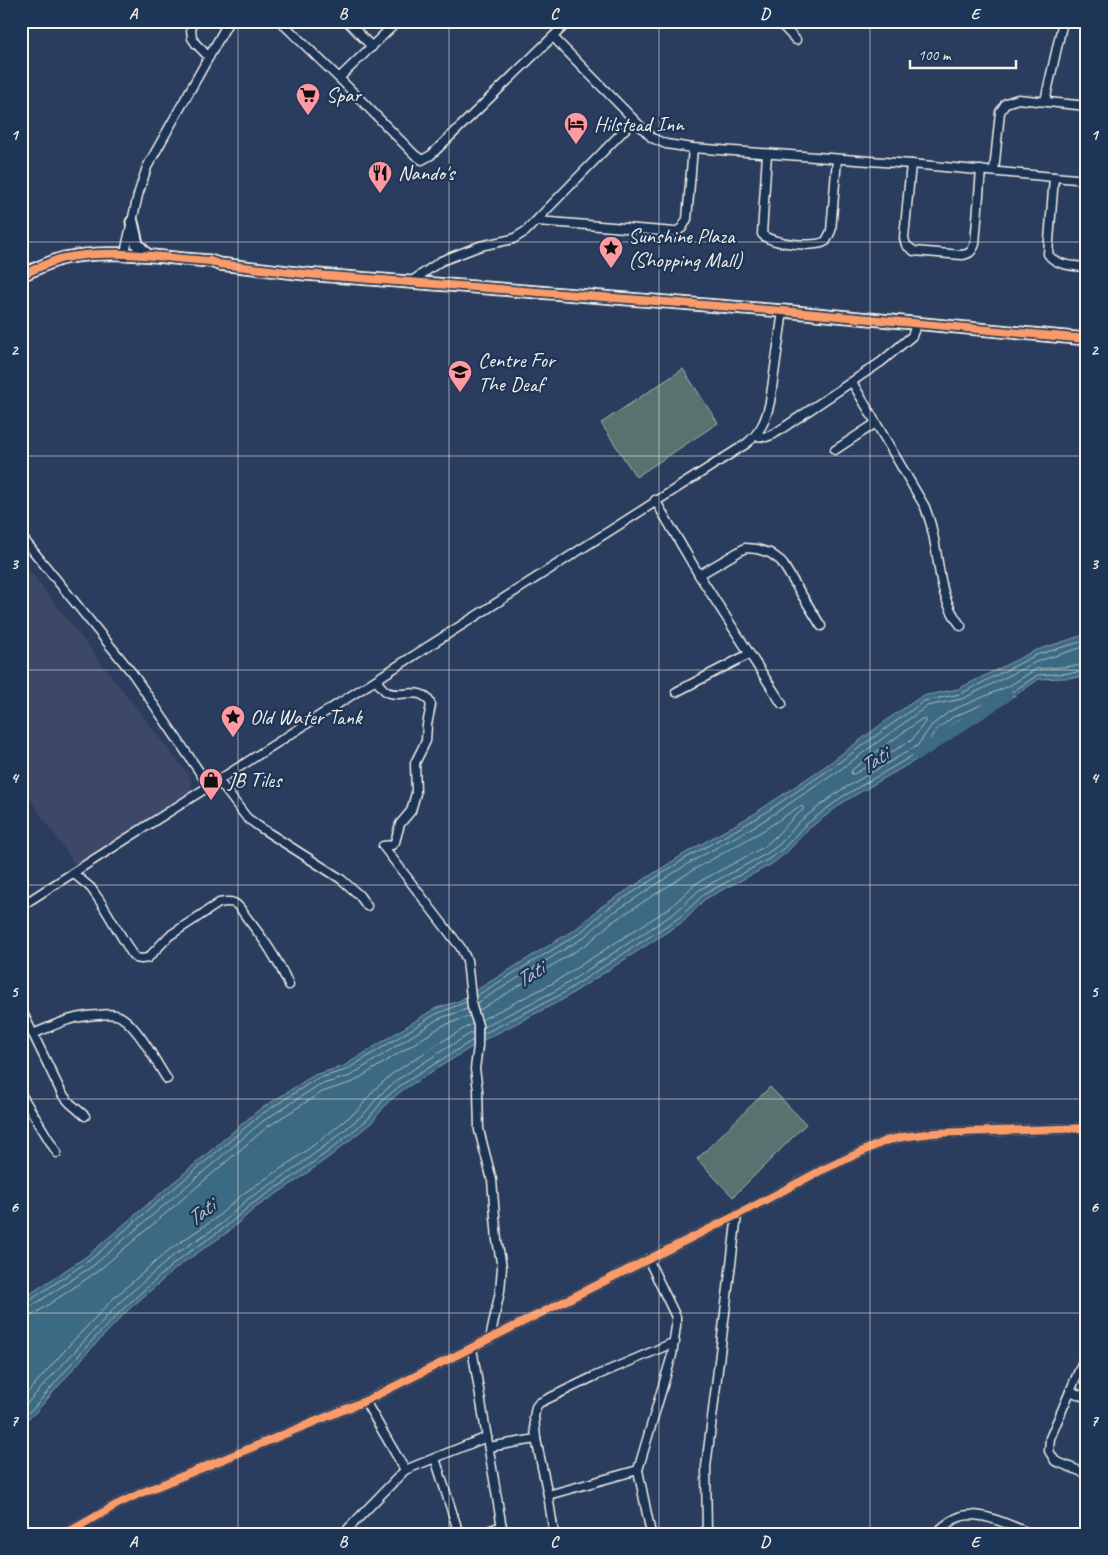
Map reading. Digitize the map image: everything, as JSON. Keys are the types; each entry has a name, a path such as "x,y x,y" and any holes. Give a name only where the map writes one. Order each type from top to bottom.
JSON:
{"street":[{"path":"190,21 192,38 209,57"},
{"path":"124,256 147,166 229,21"},
{"path":"280,21 415,155 424,160 569,21"},
{"path":"347,21 372,47"},
{"path":"339,78 398,21"},
{"path":"778,21 796,40"},
{"path":"1046,101 1064,21"},
{"path":"553,37 633,121 657,141 666,144 693,148 911,164 1087,180"},
{"path":"994,171 1000,112 1003,106 1012,100 1046,101 1087,106"},
{"path":"409,282 441,261 480,246 513,239 526,231 633,121"},
{"path":"537,221 680,231 687,219 693,148"},
{"path":"768,154 762,234 770,240 815,244 826,241 831,231 836,159"},
{"path":"911,164 904,238 906,245 914,252 962,255 972,251 975,244 981,170"},
{"path":"1054,177 1048,254 1057,262 1087,267"},
{"path":"132,222 137,244 147,255"},
{"path":"21,275 39,268 124,256 147,255 210,261 219,264 305,274 783,311 1087,339"},
{"path":"124,256 210,265 219,264"},
{"path":"21,906 655,500 746,444 756,436 762,427 770,402 783,311"},
{"path":"756,436 766,437 774,434 852,382 907,341 912,336 917,323"},
{"path":"852,382 925,507 932,528 944,597 951,614 961,626"},
{"path":"835,450 876,423"},
{"path":"655,500 699,575 782,704"},
{"path":"21,536 133,674 209,786"},
{"path":"699,575 745,548 757,549 770,554 781,561 822,626"},
{"path":"676,692 749,654"},
{"path":"376,680 388,692 400,695 411,692 427,697 431,704 426,741 415,763 416,793 411,811 400,824 395,842 383,846 461,948 466,960 472,1007 478,1025 475,1069 478,1090 479,1130 494,1188 497,1240 502,1267 500,1291 490,1339"},
{"path":"218,780 247,818 340,880 359,895 367,906"},
{"path":"73,873 91,888 132,954 136,958 141,959 148,958 169,936 219,903 225,901 232,902 237,905 278,960 289,985"},
{"path":"21,1009 62,1094 70,1104 85,1116"},
{"path":"33,1034 78,1016 107,1014 118,1016 136,1032 167,1079"},
{"path":"21,1094 57,1153"},
{"path":"65,1534 141,1493 365,1401 737,1215 820,1171 885,1141 933,1133 1087,1128"},
{"path":"707,1534 706,1467 737,1215"},
{"path":"648,1259 676,1317 675,1342 638,1470 652,1534"},
{"path":"554,1534 536,1439 534,1417 536,1407 539,1403 593,1377 675,1342"},
{"path":"472,1348 503,1530 480,1534"},
{"path":"1087,1352 1050,1438 1049,1451 1055,1461 1087,1474"},
{"path":"1070,1391 1087,1398"},
{"path":"365,1401 405,1470"},
{"path":"343,1534 405,1470 487,1437"},
{"path":"489,1447 536,1439"},
{"path":"435,1458 459,1534"},
{"path":"548,1495 638,1470"},
{"path":"934,1534 956,1518 973,1515 988,1518 1027,1533"}],"shaded area":[{"path":"21,560 191,778 191,791 76,866 21,786"}],"green space":[{"path":"683,369 718,423 636,477 601,423"},
{"path":"770,1087 806,1124 733,1197 697,1159"}],"water":[{"path":"1087,634 1087,677 1039,679 1014,696 956,721 941,733 926,754 845,801 807,830 787,852 772,864 705,899 684,921 562,1000 478,1043 404,1089 388,1102 372,1122 333,1154 255,1208 228,1232 181,1264 127,1311 87,1353 36,1412 21,1424 21,1300 87,1256 256,1112 314,1075 344,1066 434,1009 459,1001 577,928 601,907 684,854 754,814 827,765 922,696 958,689 1034,651"}],"waterway":[{"name":"Tati","path":"918,754 1006,696"}],"cycle path":[{"path":"21,275 64,258 101,254 137,255 210,261 219,264 305,274 783,311 1087,339"},
{"path":"65,1534 141,1493 365,1401 737,1215 820,1171 885,1141 933,1133 1087,1128"}],"place":[{"name":"Spar","path":"308,116"},
{"name":"Hilstead Inn","path":"576,145"},
{"name":"Nando's","path":"380,194"},
{"name":"Sunshine Plaza (Shopping Mall)","path":"611,269"},
{"name":"Centre For The Deaf","path":"460,393"},
{"name":"Old Water Tank","path":"233,738"},
{"name":"JB Tiles","path":"211,801"}]}
